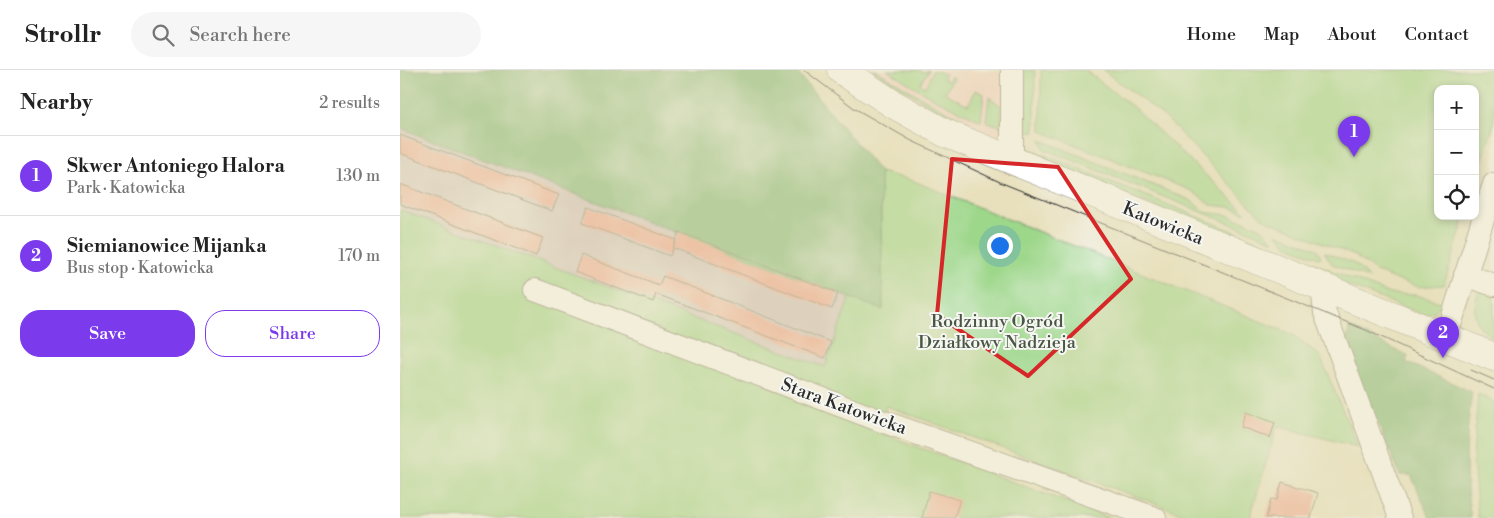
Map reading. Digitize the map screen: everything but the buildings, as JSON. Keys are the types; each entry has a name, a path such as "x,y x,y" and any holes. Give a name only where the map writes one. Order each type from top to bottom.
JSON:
{"main road":[{"name":"Katowicka","path":"841,70 893,104 946,133 1494,357"}],"street":[{"path":"1012,70 1012,161"},
{"path":"1446,338 1494,184"},
{"path":"1465,275 1494,285"},
{"path":"1322,287 1325,313 1400,518"},
{"name":"Stara Katowicka","path":"535,290 876,419 1154,518"}],"highlighted area":[{"path":"952,159 1058,167 1131,279 1028,376 937,315"}],"shaded area":[{"path":"858,70 988,70 1005,74 1004,124 998,134 990,138 971,133"},
{"path":"400,128 850,297 825,367 400,210"}],"green space":[{"path":"400,70 795,70 880,172 883,310 400,128"},
{"path":"872,70 876,70 933,104 968,122 965,123 934,108"},
{"path":"887,70 919,70 923,72 929,70 920,84 925,87 933,70 945,74 943,78 948,81 951,76 953,78 945,93 968,105 976,90 984,94 981,121 933,98"},
{"path":"1021,70 1035,70 1035,132 1022,130"},
{"path":"1041,70 1085,70 1133,107 1246,213 1229,207 1211,205 1192,191 1041,131"},
{"path":"1103,70 1494,70 1494,124 1479,171 1479,85 1434,85 1434,220 1464,220 1444,285 1419,287 1394,279 1377,272 1355,256 1262,218 1165,117"},
{"path":"989,97 1001,106 1002,126 986,122"},
{"path":"1041,140 1190,200 1205,212 1227,215 1260,227 1274,241 1044,149"},
{"path":"1025,147 1390,294 1416,295 1444,303 1435,311 1424,315 1317,274 1316,268 1256,243 1248,246 1029,153"},
{"name":"Rodzinny Ogród Działkowy Nadzieja","path":"880,172 911,180 1292,334 1320,356 1358,447 1277,426 1250,518 1195,518 886,406 881,433 1110,518 400,518 400,210 825,367 850,297 883,309"},
{"path":"1276,233 1317,249 1321,257 1319,258 1288,246"},
{"path":"1324,252 1355,264 1370,279 1332,264"},
{"path":"1479,291 1494,293 1494,338 1482,329 1476,318 1475,306"},
{"path":"1349,327 1408,356 1406,362 1472,392 1466,455 1468,502 1471,518 1430,518 1411,475 1400,475 1349,355 1347,341"},
{"path":"1478,394 1494,402 1493,518 1478,518 1473,457"}],"tram line":[{"path":"804,70 854,108 910,140 1002,183 1366,330 1494,389"},
{"path":"1471,370 1494,380"}],"place":[{"name":"Skwer Antoniego Halora","path":"1354,157"},
{"name":"Siemianowice Mijanka","path":"1443,358"}]}
